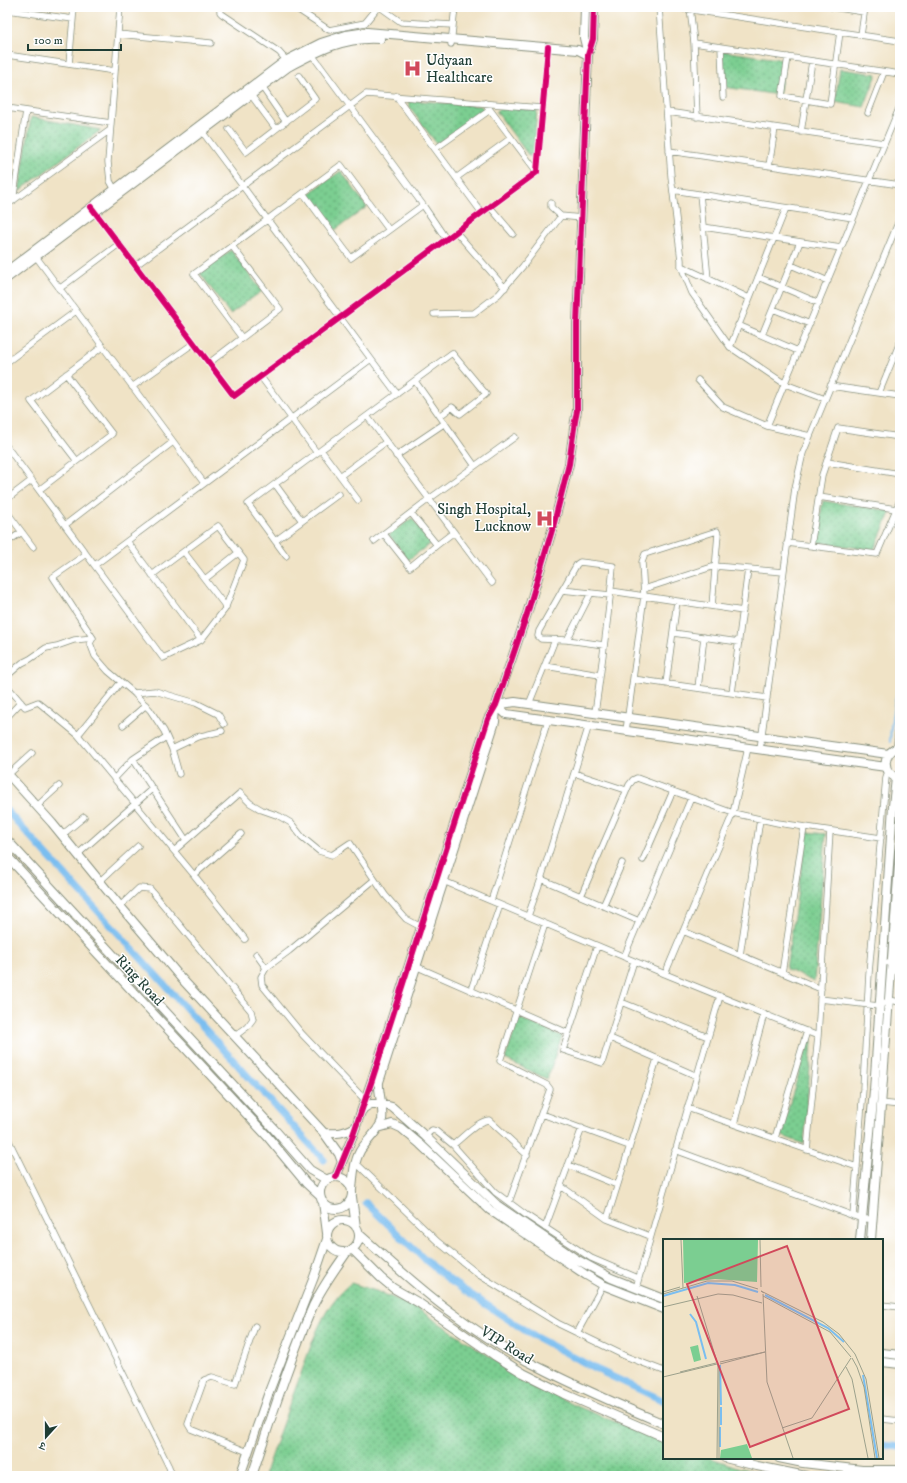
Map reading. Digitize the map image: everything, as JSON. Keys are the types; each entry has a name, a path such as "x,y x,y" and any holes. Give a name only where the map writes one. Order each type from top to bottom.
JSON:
{"street":[{"path":"69,64 74,7"},
{"path":"114,190 110,181 108,162 120,7"},
{"path":"220,7 220,12 222,14 279,52 286,60"},
{"path":"294,7 329,30 365,23 379,7 401,22 452,25"},
{"path":"451,42 455,7"},
{"path":"586,7 584,38 588,55"},
{"path":"322,1199 327,1206 333,1209 345,1206 350,1202 354,1171 360,1152 378,1128 382,1119 381,1104 378,1092 379,1082 440,879 495,722 496,705 527,614 553,527 569,464 577,411 577,324 588,55 593,39 594,7"},
{"path":"659,7 673,190 681,266 692,293 730,347 785,384 825,399"},
{"path":"672,7 690,8 900,41"},
{"path":"832,7 864,9 861,35"},
{"path":"690,8 694,43 697,117"},
{"path":"7,10 73,19"},
{"path":"788,57 782,96 830,104 840,32"},
{"path":"118,34 211,43"},
{"path":"7,278 34,255 200,129 286,60 355,39 372,38 451,42 588,55"},
{"path":"694,43 900,74"},
{"path":"721,47 723,97"},
{"path":"93,210 234,396 536,172 547,50"},
{"path":"93,210 114,190 310,52"},
{"path":"310,52 423,205 446,239"},
{"path":"7,55 115,71"},
{"path":"801,132 812,61"},
{"path":"868,113 884,72"},
{"path":"229,129 246,152 286,122 316,99 299,76"},
{"path":"262,87 286,122"},
{"path":"135,266 366,94 542,108"},
{"path":"251,95 276,129"},
{"path":"396,96 482,213"},
{"path":"485,103 536,172"},
{"path":"767,426 900,106"},
{"path":"7,108 111,123"},
{"path":"435,150 490,110"},
{"path":"13,201 26,111"},
{"path":"667,112 884,143"},
{"path":"770,166 775,128"},
{"path":"200,129 397,394"},
{"path":"7,205 110,130"},
{"path":"456,178 511,138"},
{"path":"670,151 900,185"},
{"path":"242,338 194,274 341,165 389,230"},
{"path":"673,190 853,218"},
{"path":"303,193 351,258 423,205"},
{"path":"700,194 708,279"},
{"path":"551,203 551,206 561,216 582,218"},
{"path":"490,207 513,234"},
{"path":"730,347 786,208"},
{"path":"434,314 474,313 499,294 523,266 561,216"},
{"path":"760,750 787,543 795,488 803,452 900,218"},
{"path":"703,227 841,248"},
{"path":"456,232 504,288"},
{"path":"762,335 800,242"},
{"path":"59,289 119,244"},
{"path":"209,363 280,309 232,246"},
{"path":"7,271 34,255"},
{"path":"34,255 204,484"},
{"path":"791,265 828,281"},
{"path":"681,266 749,298"},
{"path":"758,277 819,303"},
{"path":"773,309 810,324"},
{"path":"7,362 76,311"},
{"path":"738,325 798,351"},
{"path":"879,393 900,342"},
{"path":"132,387 194,343"},
{"path":"77,461 31,401 102,347"},
{"path":"286,556 248,504 452,353 486,394 460,414 452,407 440,416"},
{"path":"94,565 371,360"},
{"path":"39,490 112,434 66,374"},
{"path":"261,376 291,418 340,476 358,500"},
{"path":"698,380 723,407 767,426 810,436"},
{"path":"415,381 475,466"},
{"path":"830,386 900,396"},
{"path":"367,416 492,583"},
{"path":"396,456 445,423"},
{"path":"811,546 822,475 838,428 900,437"},
{"path":"374,541 515,437"},
{"path":"65,525 173,442"},
{"path":"340,476 386,442"},
{"path":"7,447 164,658 200,640 226,607 244,560 218,526 152,575"},
{"path":"827,462 900,474"},
{"path":"7,499 32,480"},
{"path":"275,484 302,521"},
{"path":"275,541 338,494"},
{"path":"819,497 896,509"},
{"path":"787,543 878,554 900,500"},
{"path":"7,512 33,547"},
{"path":"411,513 437,545"},
{"path":"626,731 644,596 642,562 645,554 717,531 712,606"},
{"path":"7,542 22,532"},
{"path":"384,534 410,567 454,532"},
{"path":"127,541 200,640"},
{"path":"184,552 226,607"},
{"path":"204,579 238,553"},
{"path":"86,554 53,577 93,638"},
{"path":"596,714 613,566 584,561 577,564 538,636 541,639 604,644"},
{"path":"644,589 715,566 783,572"},
{"path":"732,693 748,569"},
{"path":"562,590 644,596 743,611"},
{"path":"567,640 591,593"},
{"path":"666,684 677,601"},
{"path":"673,633 739,642"},
{"path":"698,688 704,637"},
{"path":"7,676 22,663 30,660 46,648 74,640 93,638"},
{"path":"93,638 90,643 95,656 108,671 134,693 150,710 172,750 179,774"},
{"path":"529,704 555,640"},
{"path":"544,666 600,675"},
{"path":"633,679 767,698"},
{"path":"78,735 121,682"},
{"path":"7,686 25,707 38,702 78,735 245,939"},
{"path":"134,693 155,691 196,703 218,714 224,724"},
{"path":"7,717 21,702"},
{"path":"496,705 514,702 888,754"},
{"path":"496,705 506,714 748,748 887,770 898,778 882,962 873,1098 860,1239"},
{"path":"123,725 146,706"},
{"path":"491,901 548,720"},
{"path":"528,916 589,725"},
{"path":"853,1216 887,770 886,760 888,754 892,750 899,748 900,727"},
{"path":"172,750 197,737 222,731"},
{"path":"114,779 133,759 166,737"},
{"path":"665,974 733,813 748,748"},
{"path":"32,753 8,774 62,835 181,978 324,1133 339,1154 342,1162"},
{"path":"133,759 186,840"},
{"path":"574,773 626,790"},
{"path":"581,896 626,790 633,780 637,778 733,813 804,827 881,838"},
{"path":"37,806 59,786"},
{"path":"78,854 152,788"},
{"path":"643,860 673,791"},
{"path":"174,851 240,793 250,803 291,823 302,836 319,851 332,855 350,843 384,895 406,919 421,927"},
{"path":"624,957 691,798"},
{"path":"62,835 84,817"},
{"path":"740,955 760,819"},
{"path":"782,973 804,827"},
{"path":"807,1150 818,1036 830,831"},
{"path":"194,875 241,834"},
{"path":"7,840 274,1129 310,1170 327,1180"},
{"path":"100,881 138,846"},
{"path":"871,1239 889,1000 896,963 900,851"},
{"name":"Ring Road","path":"7,856 267,1136 322,1199"},
{"path":"603,906 622,863"},
{"path":"440,879 597,946 818,1036"},
{"path":"336,1177 356,1127 413,965 421,927 440,879"},
{"path":"541,879 639,921"},
{"path":"365,1100 302,1034 262,985 261,977 266,968 289,951 374,880"},
{"path":"120,906 139,888 150,889 251,1011 253,1019 248,1027 235,1036"},
{"path":"471,990 500,905"},
{"path":"509,1202 550,1090 547,1085 500,1061 545,924"},
{"path":"683,931 821,989"},
{"path":"597,946 563,1050 602,1063 634,961"},
{"path":"256,954 266,968"},
{"path":"882,962 896,963"},
{"path":"413,965 568,1033"},
{"path":"636,1288 720,996"},
{"path":"820,999 879,1006 889,1000 900,1002"},
{"path":"621,1002 708,1037"},
{"path":"734,1124 764,1014"},
{"path":"775,1138 807,1031"},
{"path":"610,1038 697,1076"},
{"path":"606,1219 657,1059"},
{"path":"881,1103 900,1105"},
{"path":"361,1113 364,1108 371,1104 381,1104 392,1107 425,1136 497,1205 576,1259 611,1278 663,1299"},
{"path":"687,1108 857,1167"},
{"path":"542,1114 630,1146"},
{"path":"453,1145 478,1125 486,1120 489,1120 527,1155"},
{"path":"378,1128 392,1124 401,1128 490,1210 579,1271 603,1285 663,1309"},
{"path":"324,1133 345,1133 356,1127"},
{"path":"545,1228 582,1128"},
{"path":"425,1136 432,1130 436,1131 453,1145 495,1192 545,1228 591,1258 638,1278"},
{"path":"7,1137 169,1467 172,1476"},
{"path":"675,1150 853,1216 872,1220"},
{"path":"356,1163 438,1242 479,1275 559,1324 625,1356 663,1371"},
{"path":"568,1165 617,1185"},
{"path":"252,1476 280,1393 314,1306 329,1277 359,1240 352,1193 349,1184 345,1180 336,1177 327,1180 320,1190 327,1236 330,1245 334,1250 340,1252 350,1251"},
{"path":"561,1186 606,1219 650,1236"},
{"path":"240,1476 329,1228 334,1223 346,1221 352,1223 357,1230"},
{"name":"VIP Road","path":"357,1230 412,1281 454,1314 502,1345 543,1370 663,1424"},
{"name":"VIP Road","path":"350,1251 393,1288 419,1303 517,1370 565,1394 663,1437"},
{"path":"577,1333 603,1285"},
{"path":"883,1305 900,1307"},
{"path":"248,1452 190,1429 188,1424 204,1380 212,1377 235,1384 255,1326"},
{"path":"883,1354 900,1355"},
{"path":"883,1362 900,1364"},
{"path":"883,1419 900,1421"},
{"path":"729,1459 806,1476"},
{"path":"782,1459 803,1464 862,1470 900,1470"}],"green space":[{"path":"722,51 785,60 779,95 724,87"},
{"path":"840,69 877,74 864,107 835,102"},
{"path":"409,100 481,106 484,110 437,144 409,107"},
{"path":"502,107 537,110 533,156 529,156 496,111"},
{"path":"31,117 101,130 19,191"},
{"path":"341,171 367,207 335,230 308,194"},
{"path":"231,250 262,291 230,314 200,273"},
{"path":"823,501 891,511 874,550 816,542"},
{"path":"412,518 431,543 408,560 389,535"},
{"path":"807,832 826,834 814,982 786,969"},
{"path":"519,1018 562,1036 547,1079 505,1059"},
{"path":"809,1040 812,1041 804,1144 780,1135"},
{"path":"351,1283 379,1292 415,1307 521,1377 574,1405 663,1442 663,1459 714,1459 740,1468 779,1476 264,1476 317,1330 331,1304"}],"waterway":[{"path":"890,742 893,713 900,684"},
{"path":"7,811 324,1160"},
{"path":"366,1203 424,1259 452,1282 532,1335 598,1370 663,1401"},
{"path":"883,1445 900,1447"}],"cycle path":[{"path":"336,1177 353,1135 372,1080 488,719 496,705 527,614 553,527 569,464 577,411 577,324 588,55 593,39 594,7"},
{"path":"91,207 234,396 537,172 548,47"}],"place":[{"name":"Udyaan Healthcare","path":"413,69"},
{"name":"Singh Hospital, Lucknow","path":"544,518"}]}
